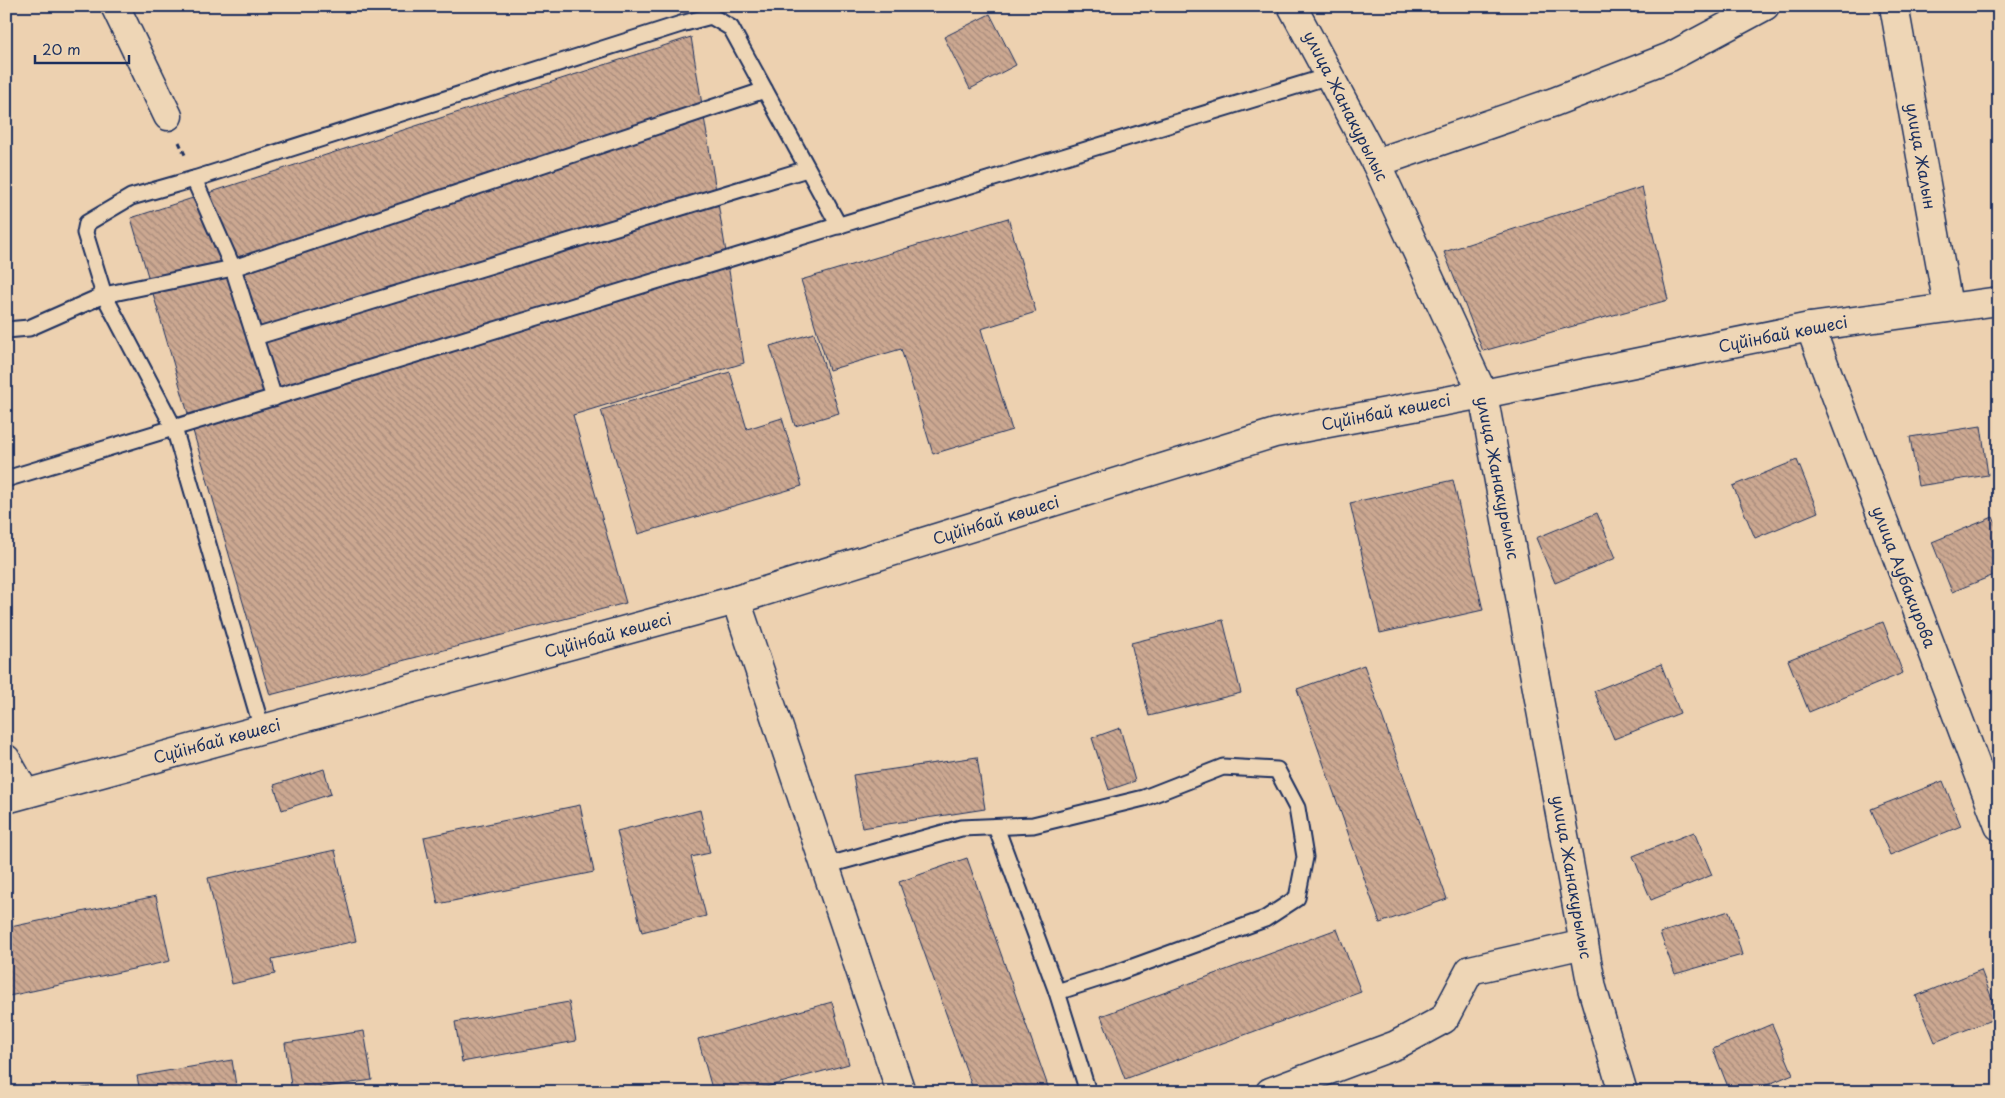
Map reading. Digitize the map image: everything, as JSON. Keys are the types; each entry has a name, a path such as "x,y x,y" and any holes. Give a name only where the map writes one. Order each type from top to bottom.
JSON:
{"street":[{"path":"116,6 168,116"},
{"path":"1376,163 1554,102 1670,57 1766,6"},
{"name":"улица Жалын","path":"1894,6 1948,306"},
{"name":"улица Жанакурылыс","path":"1301,12 1329,76 1376,163 1484,394 1592,988 1623,1092"},
{"name":"Сүйінбай көшесі","path":"15,796 736,600 1275,433 1484,394 1810,327 1948,306 1999,301"},
{"name":"улица Аубакирова","path":"1810,327 1999,826"},
{"path":"736,600 901,1092"},
{"path":"6,759 15,796"},
{"path":"1270,1092 1396,1045 1444,1019 1470,970 1584,944"}],"lane":[{"path":"262,729 174,428 104,295 85,233 87,223 131,196 194,179 711,16 731,28 806,169 839,226"},
{"path":"6,479 1329,76"},
{"path":"6,330 29,328 104,295 233,268 765,90"},
{"path":"255,338 806,169"},
{"path":"194,179 233,268 274,398"},
{"path":"825,866 961,828 1033,825 1144,798 1223,767 1276,770 1296,808 1305,857 1297,898 1265,918 1118,972 1057,992"},
{"path":"996,827 1057,992 1088,1092"}],"path":[{"path":"168,116 194,179"}],"building":[{"path":"990,14 1016,65 970,89 944,37"},
{"path":"691,37 744,363 573,415 626,603 270,695 131,218"},
{"path":"1642,187 1668,300 1483,351 1444,252"},
{"path":"1008,218 1036,312 981,329 1012,430 933,454 901,349 829,370 801,280"},
{"path":"814,333 839,413 795,426 770,346"},
{"path":"730,372 747,429 782,418 802,486 638,534 601,410"},
{"path":"1981,426 1988,475 1918,486 1910,437"},
{"path":"1797,460 1818,512 1755,538 1733,486"},
{"path":"1453,480 1483,610 1380,633 1350,503"},
{"path":"1597,513 1616,558 1555,583 1536,538"},
{"path":"1993,517 1999,531 1999,573 1952,592 1932,542"},
{"path":"1223,620 1241,693 1149,716 1131,643"},
{"path":"1883,622 1903,673 1809,712 1788,660"},
{"path":"1661,664 1680,713 1614,739 1594,691"},
{"path":"1364,665 1447,899 1380,923 1297,689"},
{"path":"1120,728 1135,781 1109,790 1092,738"},
{"path":"977,757 985,809 862,828 853,775"},
{"path":"324,769 331,794 282,810 274,785"},
{"path":"1943,781 1961,826 1890,855 1871,809"},
{"path":"580,805 594,872 438,904 424,837"},
{"path":"700,810 710,853 691,857 706,916 642,932 617,831"},
{"path":"1694,832 1712,875 1651,900 1633,856"},
{"path":"335,850 356,941 272,959 275,974 232,984 208,878"},
{"path":"967,858 1050,1092 974,1092 899,882"},
{"path":"156,896 170,961 9,996 6,984 6,928"},
{"path":"1729,911 1742,955 1675,974 1660,933"},
{"path":"1337,929 1361,992 1125,1079 1101,1016"},
{"path":"1981,970 1999,1017 1935,1042 1916,996"},
{"path":"569,1002 576,1041 462,1062 455,1022"},
{"path":"832,1002 849,1064 748,1092 713,1092 698,1039"},
{"path":"1772,1024 1793,1074 1750,1092 1730,1092 1713,1049"},
{"path":"364,1031 372,1080 292,1092 285,1043"},
{"path":"232,1060 237,1092 140,1092 137,1076"},
{"path":"90,1087 90,1092 56,1092"}]}
